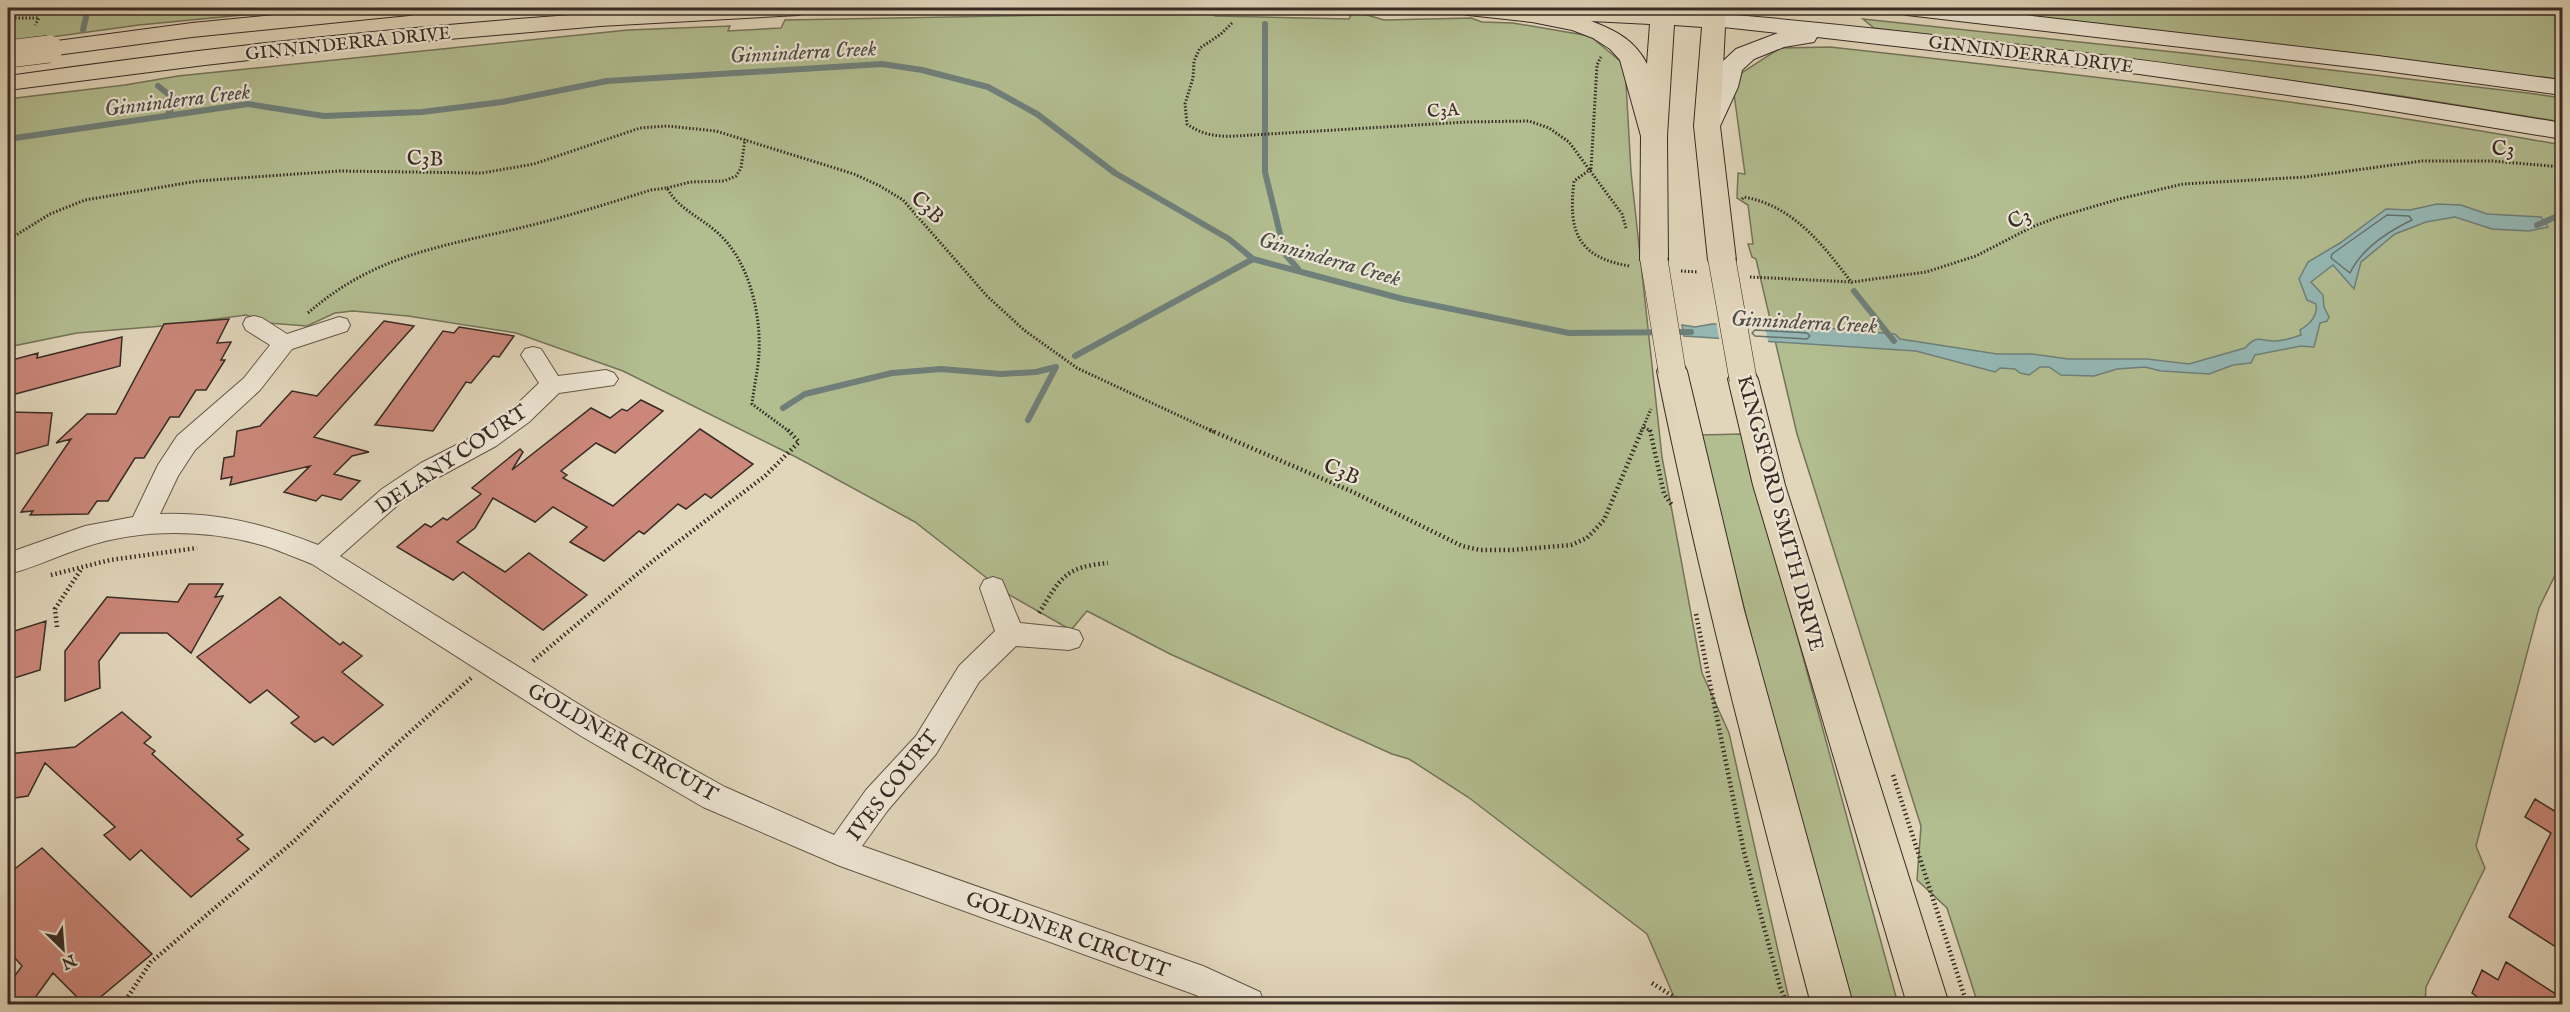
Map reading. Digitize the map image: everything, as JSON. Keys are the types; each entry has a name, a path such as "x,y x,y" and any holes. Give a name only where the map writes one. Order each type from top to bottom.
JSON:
{"main road":[{"name":"GINNINDERRA DRIVE","path":"8,54 203,29 408,8"},
{"name":"GINNINDERRA DRIVE","path":"8,83 295,47 451,32 798,8"},
{"path":"1468,8 1576,23 1605,35 1621,46 1633,61 1654,136"},
{"name":"GINNINDERRA DRIVE","path":"1496,8 1714,14 2386,100 2562,131"},
{"name":"GINNINDERRA DRIVE","path":"1907,8 2378,63 2562,88"},
{"path":"1663,13 1645,263 1723,594 1832,1005"},
{"name":"KINGSFORD SMITH DRIVE","path":"1714,14 1707,126 1713,266 1772,496 1928,1005"},
{"path":"1707,126 1725,87 1730,68 1744,54 1779,40 1816,36 1939,41"}],"street":[{"path":"254,324 284,343"},
{"path":"142,525 167,472 186,443 252,384 284,343 339,325"},
{"path":"533,355 552,385 606,379"},
{"name":"DELANY COURT","path":"321,557 391,496 430,470 487,440 520,416 552,385"},
{"name":"GOLDNER CIRCUIT","path":"8,564 85,536 142,525 192,523 243,530 271,537 321,557 591,727 714,797 840,852 1203,982 1248,1005"},
{"path":"993,588 1010,634 1069,639"},
{"name":"IVES COURT","path":"840,852 877,800 927,745 969,674 1010,634"}],"path":[{"path":"8,18 39,18"},
{"name":"C3A","path":"1232,23 1221,34 1200,48 1194,61 1185,114 1187,124 1202,134 1219,137 1466,122 1528,121 1549,128 1569,142 1591,170"},
{"path":"1604,52 1597,65 1591,170 1623,214 1627,232"},
{"name":"C3B","path":"8,240 50,214 85,200 198,181 339,171 458,174 509,170 534,165 614,135 640,128 667,126 716,131 854,174 880,186 903,200 987,296 1024,330 1077,368 1155,406 1353,492 1462,546 1480,550 1512,550 1571,544 1587,538 1605,520 1651,410 1649,399"},
{"path":"667,188 688,183 723,181 737,175 741,169 741,149 746,140"},
{"name":"C3","path":"1747,277 1853,283 1884,280 1957,264 2051,219 2166,187 2200,181 2225,178 2304,177 2421,161 2471,161 2562,167"},
{"path":"1591,170 1576,178 1572,191 1575,224 1580,242 1599,259 1611,264 1645,263"},
{"path":"1738,202 1744,197 1754,197 1779,208 1832,256 1853,283"},
{"path":"1681,270 1713,266"},
{"path":"1644,427 1652,431 1664,494 1673,506 1675,516"},
{"path":"1010,634 1035,618 1064,575 1081,565 1108,563"},
{"path":"57,627 55,609 64,596 71,579 82,568"},
{"path":"1695,611 1744,852 1780,987 1787,1005"},
{"path":"123,1005 151,962 293,842 401,740 477,673"},
{"path":"1652,983 1685,1005"}],"green space":[{"path":"8,8 314,8 139,25 8,43"},
{"path":"1947,8 2562,8 2562,84"},
{"path":"1353,11 1384,20 1471,18 1482,22 1513,23 1590,36 1625,65 1631,172 1662,457 1702,673 1729,733 1790,1004 1677,1004 1647,934 1468,797 1409,759 1392,754 1170,654 1087,611 1071,630 1006,593 915,522 796,457 623,371 516,333 408,316 353,311 335,313 307,326 268,323 246,315 163,326 77,333 8,347 8,99 125,85 178,76 628,30 730,26 728,31 781,28 785,20 1215,12 1215,16 1349,19"},
{"path":"1863,19 2193,54 2562,98 2562,122 2395,95 2201,72 1874,28"},
{"path":"1830,47 2105,78 2289,102 2562,145 2562,561 2539,608 2476,846 2485,868 2426,987 2425,1004 1978,1004 1947,908 1917,880 1921,826 1797,434 1756,259 1752,257 1748,244 1753,244 1748,205 1737,198 1738,173 1745,174 1732,79 1780,48"},
{"path":"1742,434 1898,1004 1845,1004 1700,435"}],"water":[{"path":"2437,204 2461,205 2487,214 2541,217 2548,227 2529,231 2492,229 2455,217 2426,222 2395,234 2361,262 2354,289 2333,265 2311,282 2323,295 2324,307 2329,317 2327,321 2320,323 2314,347 2301,346 2255,355 2251,363 2233,365 2209,374 2161,371 2145,367 2117,369 2094,376 2061,375 2049,367 2040,367 2029,375 2015,369 2000,368 1995,372 1916,351 1684,336 1682,325 1695,327 1712,324 1781,324 1895,334 1900,339 1997,354 2032,354 2068,359 2147,359 2189,364 2245,348 2257,339 2276,341 2301,335 2300,330 2307,325 2316,312 2316,304 2307,300 2299,279 2308,262 2340,243 2386,209 2410,210"}],"pier":[{"path":"1716,321 1764,321 1769,346 1720,343"}],"building":[{"path":"229,319 217,343 231,342 221,360 225,360 206,390 196,390 179,417 170,417 144,458 135,458 108,501 97,501 88,514 30,515 33,511 21,512 71,439 56,443 87,414 116,414 164,324"},
{"path":"384,321 414,326 314,437 369,452 352,456 334,474 360,481 341,500 322,495 316,501 284,492 310,466 230,485 232,477 221,479 224,458 234,456 237,431 260,426 292,391 317,396"},
{"path":"459,327 514,336 499,357 493,356 471,383 466,382 433,431 375,425 443,331 454,333"},
{"path":"122,337 120,366 8,396 8,361 38,353 37,358"},
{"path":"641,400 663,411 615,453 596,443 561,471 567,475 563,478 613,506 700,429 753,464 711,498 705,494 686,509 678,504 644,534 639,531 604,561 570,542 587,527 553,507 535,522 493,498 475,528 457,542 505,572 529,553 587,595 543,630 463,572 453,580 397,547 425,524 431,527 443,518 447,520 481,494 472,488 520,449 523,452 512,470 591,408 610,418 622,409 627,411"},
{"path":"8,412 52,413 48,445 8,456"},
{"path":"189,584 223,584 215,597 223,596 191,653 167,633 120,633 99,661 100,688 65,701 65,651 107,597 178,602"},
{"path":"280,597 340,645 343,642 362,656 342,672 383,705 333,745 323,737 315,742 291,723 299,717 267,690 250,703 197,657"},
{"path":"46,621 40,670 8,680 8,633"},
{"path":"122,712 151,737 144,743 155,751 152,754 243,835 237,839 249,849 191,897 141,850 130,860 104,835 115,827 45,763 28,796 8,799 8,754 75,747"},
{"path":"2535,799 2561,815 2562,811 2562,951 2509,917 2551,833 2525,817"},
{"path":"42,848 152,954 91,1005 85,1005 53,973 32,1002 8,998 8,985 22,966 8,950 8,874"},
{"path":"2506,962 2562,998 2562,1005 2489,1005 2472,993 2482,970 2498,980"}],"waterway":[{"path":"83,30 88,8"},
{"path":"1265,24 1265,172 1285,254 1298,269"},
{"name":"Ginninderra Creek","path":"167,116 248,104 324,116 422,112 502,102 607,81 882,64 922,70 988,87 1037,114 1115,173 1229,239 1253,259"},
{"path":"158,86 176,100 167,116"},
{"name":"Ginninderra Creek","path":"8,139 167,116"},
{"name":"Ginninderra Creek","path":"2537,225 2562,214"},
{"path":"1075,356 1253,259"},
{"name":"Ginninderra Creek","path":"1253,259 1403,299 1569,333 1691,332"},
{"path":"1854,291 1894,341"},
{"path":"783,408 805,394 892,373 941,369 1001,374 1036,372 1056,367 1028,420"}]}
